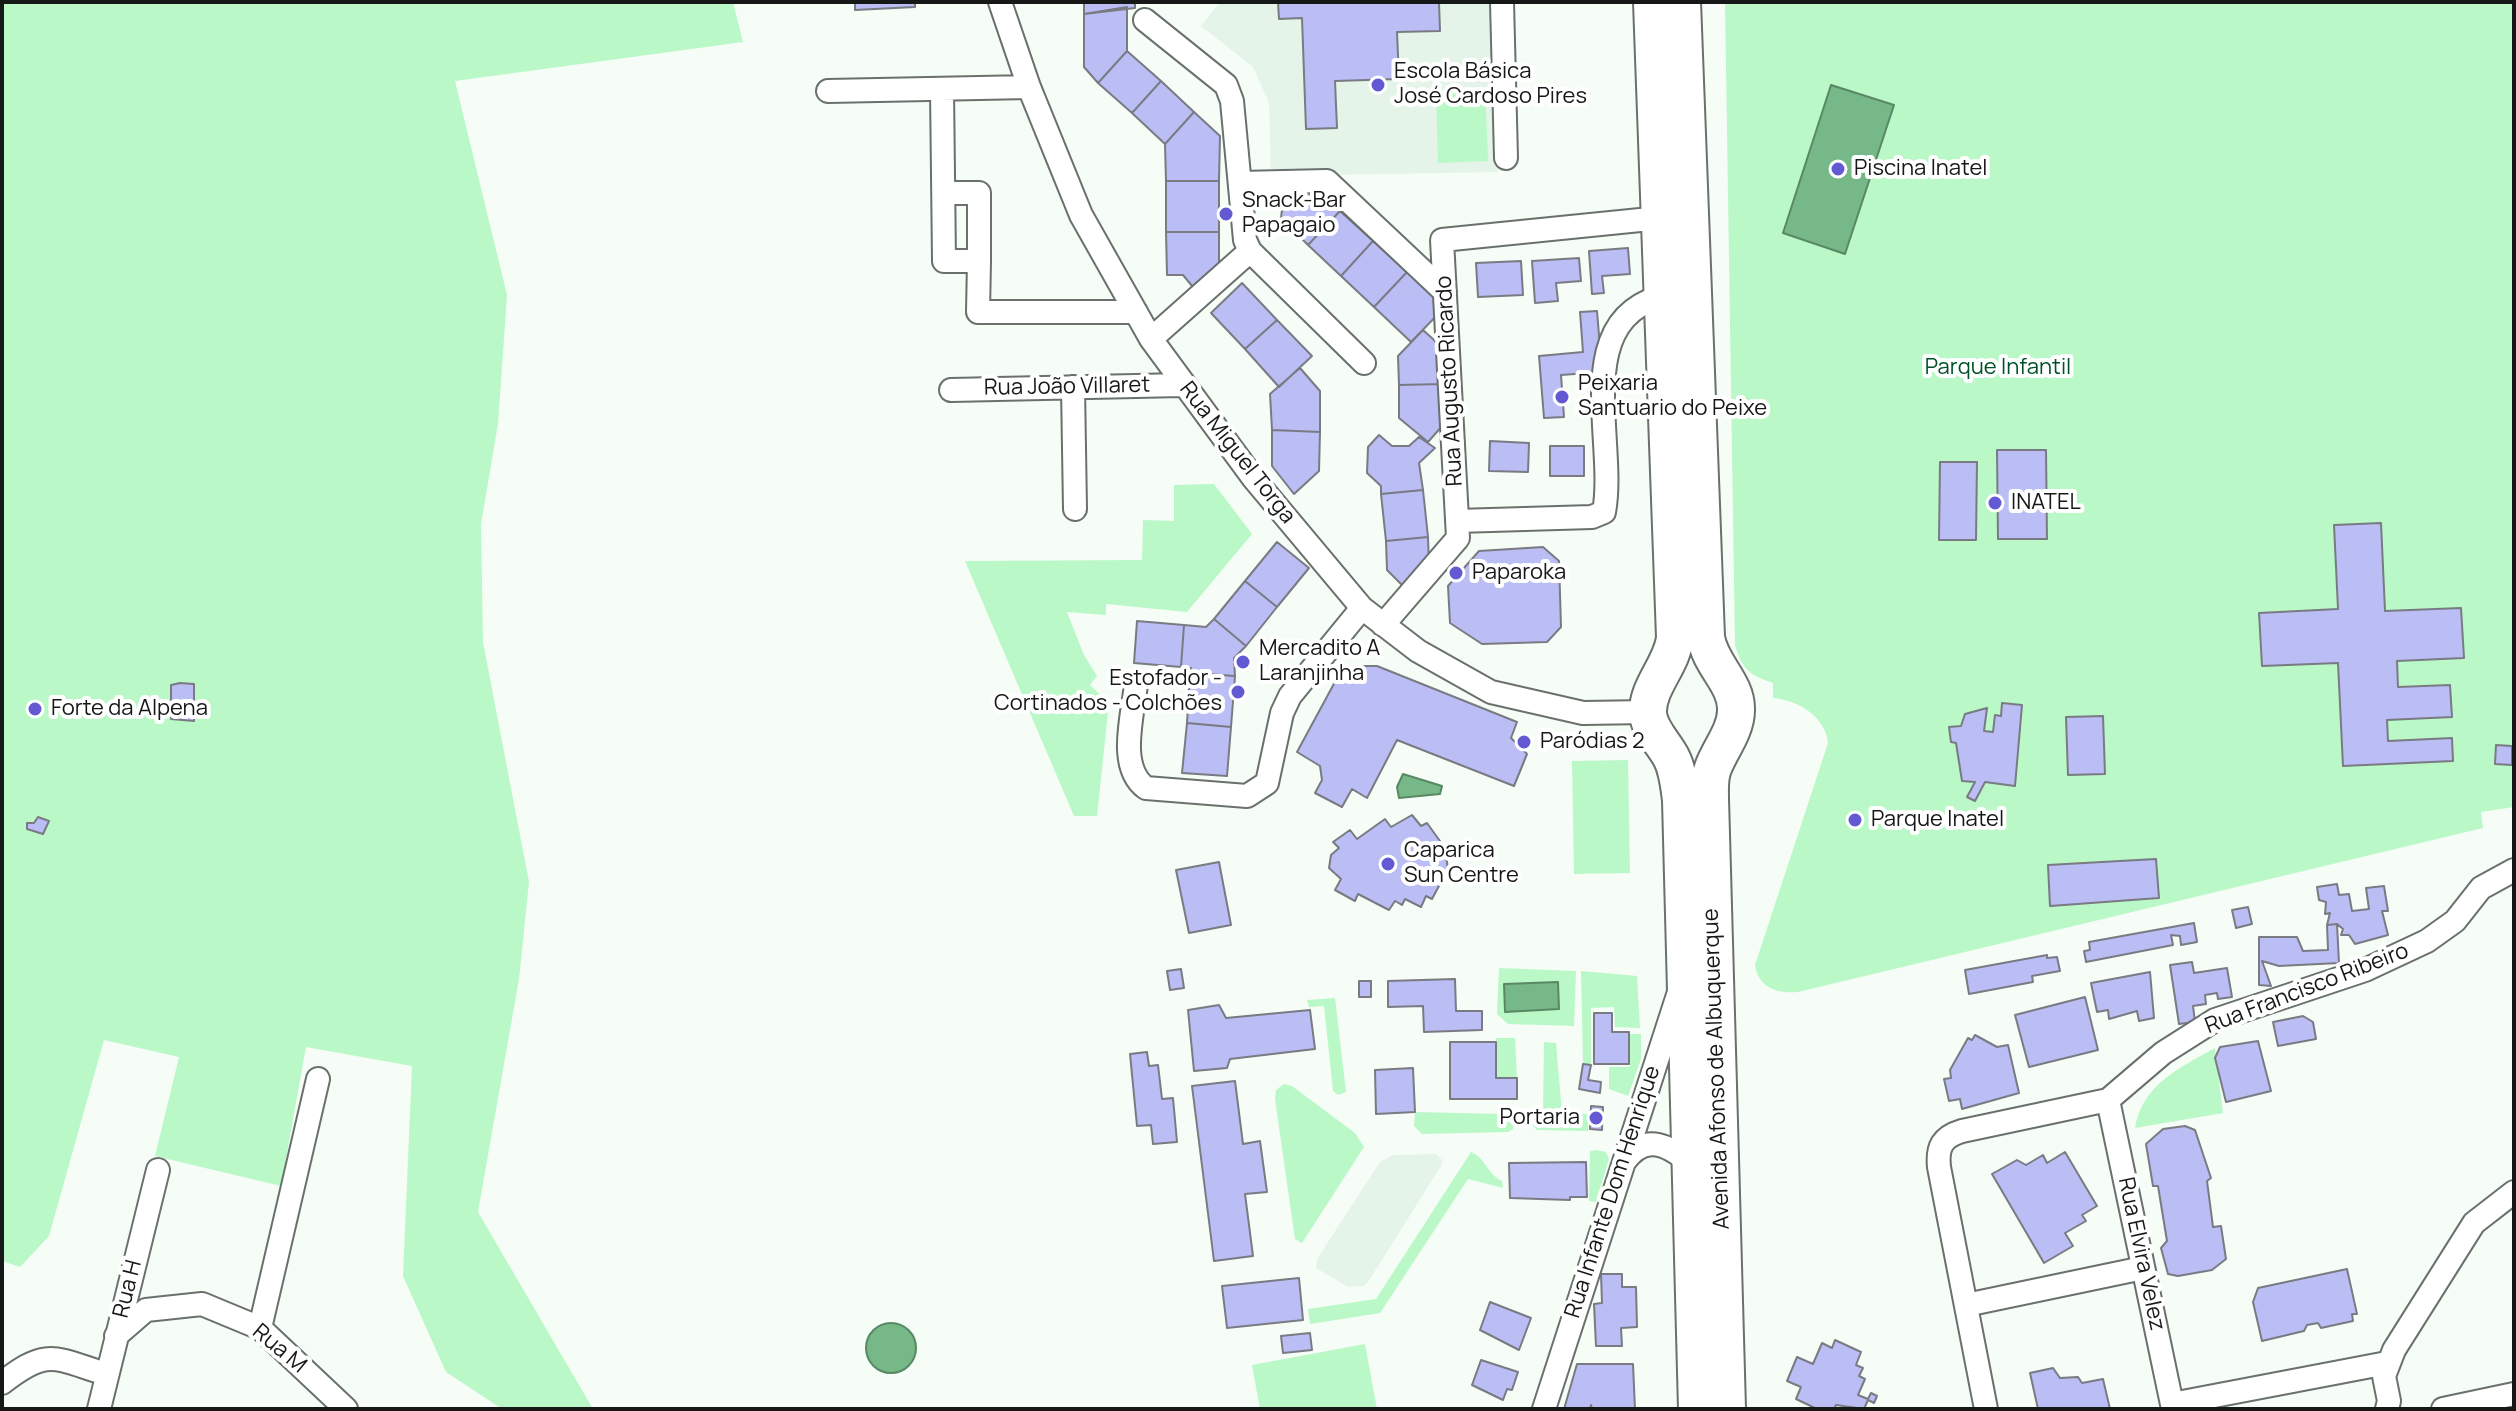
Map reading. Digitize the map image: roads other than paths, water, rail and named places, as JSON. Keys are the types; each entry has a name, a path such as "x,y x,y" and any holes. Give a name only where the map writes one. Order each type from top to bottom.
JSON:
{"main road":[{"path":"1652,2 1660,297 1675,637 1655,711 1671,749 1698,754 1711,750 1730,734"},
{"name":"Avenida Afonso de Albuquerque","path":"1682,2 1705,623 1711,659 1727,683 1737,710 1730,734 1711,774 1710,799 1727,1409"},
{"path":"1655,711 1668,673 1693,666 1717,674 1727,683"},
{"name":"Avenida Afonso de Albuquerque","path":"1655,711 1676,767 1679,784 1697,1409"}],"street":[{"name":"Rua Miguel Torga","path":"1000,2 1029,87 1081,215 1151,339 1254,479 1362,608 1464,679 1504,697 1583,713 1655,711"},
{"path":"1502,2 1506,158"},
{"path":"1145,20 1226,85 1232,101 1245,240 1250,251 1364,363"},
{"path":"828,91 1029,87"},
{"path":"942,89 944,261 979,261"},
{"path":"1240,183 1327,181 1445,292"},
{"path":"944,193 979,193 978,312 1136,312"},
{"name":"Rua Augusto Ricardo","path":"1383,625 1458,538 1442,240 1660,218"},
{"path":"1151,339 1250,251"},
{"path":"1457,521 1598,516 1604,512 1604,370 1608,347 1624,317 1636,306 1660,297"},
{"name":"Rua João Villaret","path":"951,390 1182,385"},
{"path":"1073,387 1075,509"},
{"path":"1136,684 1129,764 1139,783 1146,788 1247,796 1267,783 1282,713 1290,696 1362,608"},
{"name":"Rua Francisco Ribeiro","path":"1986,1409 1939,1167 1937,1153 1942,1142 1962,1131 2108,1100 2163,1053 2215,1020 2365,970 2427,941 2455,921 2481,888 2514,870"},
{"name":"Rua Infante Dom Henrique","path":"1544,1409 1684,975"},
{"path":"260,1328 318,1079"},
{"name":"Rua Elvira Velez","path":"2108,1100 2173,1407"},
{"path":"1621,1166 1633,1149 1650,1142 1672,1149 1689,1162"},
{"name":"Rua H","path":"99,1409 158,1170"},
{"path":"2387,1409 2389,1401 2384,1376 2387,1363 2474,1223 2513,1194"},
{"path":"1966,1305 2143,1268"},
{"name":"Rua M","path":"116,1336 146,1310 202,1304 260,1328 346,1409"},
{"path":"2,1383 24,1365 45,1358 106,1374"},
{"path":"2173,1407 2387,1363"},
{"path":"2443,1409 2514,1394"}],"place":[{"name":"Escola Básica José Cardoso Pires","path":"1378,85"},
{"name":"Piscina Inatel","path":"1838,169"},
{"name":"Snack-Bar Papagaio","path":"1226,214"},
{"name":"Peixaria Santuario do Peixe","path":"1562,397"},
{"name":"INATEL","path":"1995,503"},
{"name":"Paparoka","path":"1456,573"},
{"name":"Mercadito A Laranjinha","path":"1243,662"},
{"name":"Estofador - Cortinados - Colchões","path":"1238,692"},
{"name":"Forte da Alpena","path":"35,709"},
{"name":"Paródias 2","path":"1524,742"},
{"name":"Parque Inatel","path":"1855,820"},
{"name":"Caparica Sun Centre","path":"1388,864"},
{"name":"Portaria","path":"1596,1118"}],"park label":[{"name":"Parque Infantil","path":"1998,368"}]}
